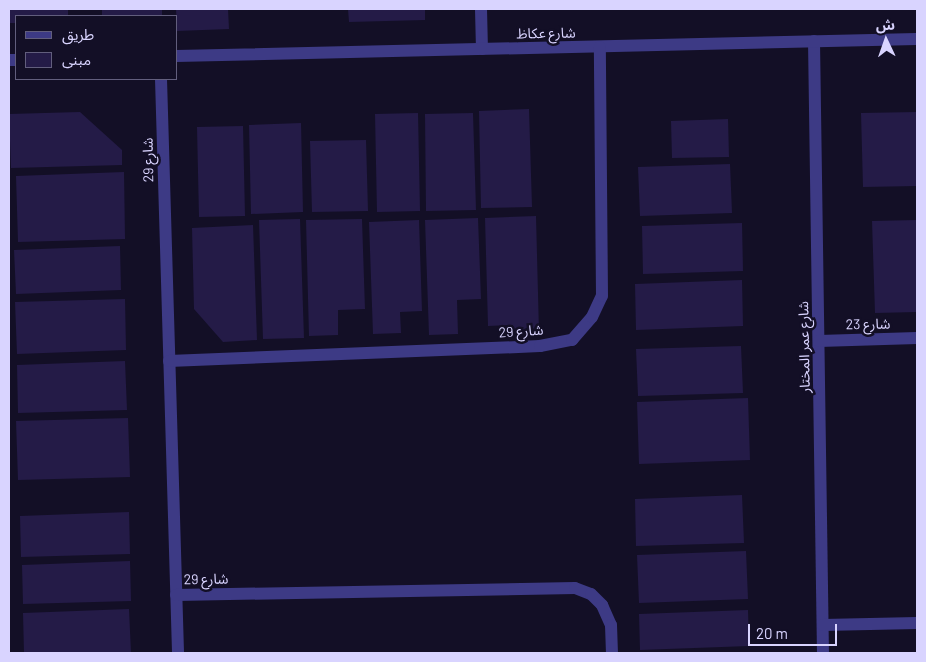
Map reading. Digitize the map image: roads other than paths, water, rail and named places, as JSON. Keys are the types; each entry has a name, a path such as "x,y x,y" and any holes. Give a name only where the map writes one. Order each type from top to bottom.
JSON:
{"street":[{"path":"481,9 482,49"},
{"name":"شارع عكاظ","path":"178,56 917,39"},
{"name":"شارع عمر المختار","path":"814,41 823,653"},
{"name":"شارع 29","path":"169,361 540,346 572,340 592,317 602,296 600,46"},
{"name":"شارع 29","path":"161,80 178,653"},
{"name":"شارع 23","path":"819,341 917,338"},
{"name":"شارع 29","path":"176,595 575,588 590,594 602,605 611,625 612,653"},
{"path":"823,625 917,623"}]}
